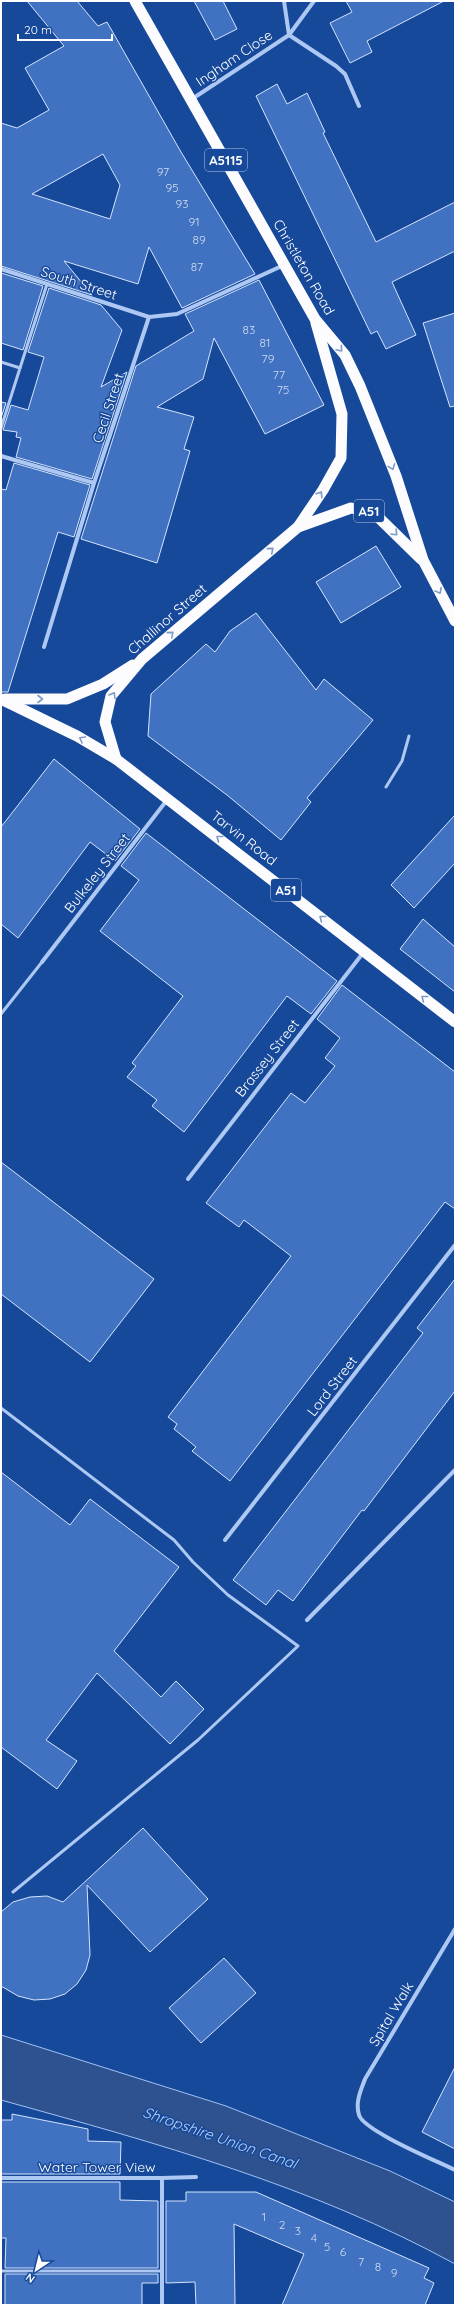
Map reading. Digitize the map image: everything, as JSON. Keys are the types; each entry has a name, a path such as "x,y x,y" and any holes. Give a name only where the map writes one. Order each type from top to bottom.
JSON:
{"highway":[{"name":"Christleton Road","path":"135,1 315,319 345,355 360,386 396,476 423,560 455,622"},
{"name":"Challinor Street","path":"116,759 105,722 111,696 142,659 298,527 323,490 341,458 342,414 315,319"},
{"name":"Challinor Street","path":"298,527 351,508 374,513 423,560"},
{"path":"1,699 67,699 103,684 142,659"},
{"name":"Tarvin Road","path":"1,699 76,736 116,759 169,798 455,1022"}],"street":[{"name":"Ingham Close","path":"284,1 289,35 336,66 345,74 359,106"},
{"path":"289,35 314,1"},
{"name":"Ingham Close","path":"192,100 289,35"},
{"path":"150,317 177,314 285,264"},
{"name":"South Street","path":"1,269 150,317"},
{"name":"Cecil Street","path":"44,647 94,483 150,317"},
{"path":"1,456 94,483"},
{"name":"Bulkeley Street","path":"42,962 169,798"},
{"name":"Brassey Street","path":"188,1179 365,951"},
{"name":"Lord Street","path":"225,1540 455,1245"},
{"path":"307,1620 455,1470"},
{"name":"Spital Walk","path":"455,1929 365,2078 358,2101 359,2114 363,2122 371,2128 455,2170"},
{"path":"162,2178 196,2177"},
{"name":"Water Tower View","path":"1,2178 162,2178 162,2305"}],"lane":[{"path":"1,428 47,284"},
{"path":"1,362 20,368"},
{"path":"386,787 402,761 409,736"},
{"path":"1,1014 42,962"},
{"path":"1,1408 174,1540 193,1562 228,1595 298,1646 198,1740 13,1892"},
{"path":"1,2271 162,2271"}],"water":[{"name":"Shropshire Union Canal","path":"1,2035 226,2106 390,2171 455,2202 455,2264 401,2236 290,2189 175,2150 1,2100"}],"building":[{"path":"27,1 77,1 98,26 107,22 181,152 255,274 182,308 149,247 138,284 64,261 92,295 1,266 1,123 17,128 49,110 25,68 64,46","holes":["103,154 120,185 110,219 32,194"]},
{"path":"194,1 223,1 237,29 215,40"},
{"path":"346,1 444,1 367,41 372,52 350,63 330,23 352,12"},
{"path":"277,84 287,104 307,93 325,132 323,133 376,242 455,202 455,251 392,282 416,335 386,349 377,331 371,334 256,96"},
{"path":"1,273 43,286 23,350 1,343"},
{"path":"259,280 324,405 265,434 214,338 203,379 157,407 194,417 184,449 190,451 157,563 81,539 136,366 194,331 185,314"},
{"path":"49,288 101,305 122,330 101,387 127,372 92,479 16,457 21,438 16,437 17,432 3,430 11,405 28,410 44,357 28,352"},
{"path":"455,313 455,406 450,407 423,323"},
{"path":"1,402 6,403 1,418"},
{"path":"14,463 90,485 74,537 58,532 8,692 1,692 1,489 6,490"},
{"path":"376,546 401,587 341,623 316,582"},
{"path":"256,613 316,690 324,679 373,720 307,798 311,802 281,840 227,795 148,736 151,694 206,644 215,652 230,631"},
{"path":"54,759 140,829 115,861 90,842 18,938 1,924 1,827"},
{"path":"455,815 455,863 414,908 391,885"},
{"path":"146,833 337,981 311,1014 287,996 184,1132 152,1106 157,1100 127,1077 136,1066 132,1063 183,996 100,931 139,880 121,866"},
{"path":"423,919 455,947 455,992 400,949"},
{"path":"342,985 455,1072 455,1209 445,1202 230,1481 192,1451 196,1447 174,1429 177,1424 168,1417 291,1256 244,1220 239,1227 206,1203 291,1093 305,1103 335,1066 325,1058 340,1038 317,1019"},
{"path":"1,1162 154,1279 90,1362 1,1294"},
{"path":"455,1279 455,1391 364,1511 362,1510 293,1601 278,1590 266,1605 233,1580 423,1333 417,1328"},
{"path":"1,1472 70,1525 90,1499 179,1567 114,1651 161,1697 176,1681 204,1709 170,1744 97,1673 46,1740 77,1761 57,1789 1,1747"},
{"path":"143,1828 208,1899 150,1952 87,1885 90,1955 86,1970 77,1984 65,1994 50,1999 34,2000 18,1996 1,1986 1,1912 13,1902 30,1897 47,1896 63,1902"},
{"path":"224,1958 256,1993 201,2043 169,2008"},
{"path":"455,2067 455,2149 422,2132"},
{"path":"12,2114 88,2129 88,2141 121,2142 120,2174 1,2174 1,2120 12,2120"},
{"path":"1,2182 120,2182 120,2200 158,2201 158,2268 5,2268 6,2238 1,2238"},
{"path":"186,2192 256,2192 429,2268 424,2278 434,2283 425,2305 282,2305 304,2254 234,2224 235,2305 196,2305 195,2282 166,2283 166,2201 186,2201"},
{"path":"5,2274 158,2274 158,2283 142,2283 142,2305 5,2305"}]}
